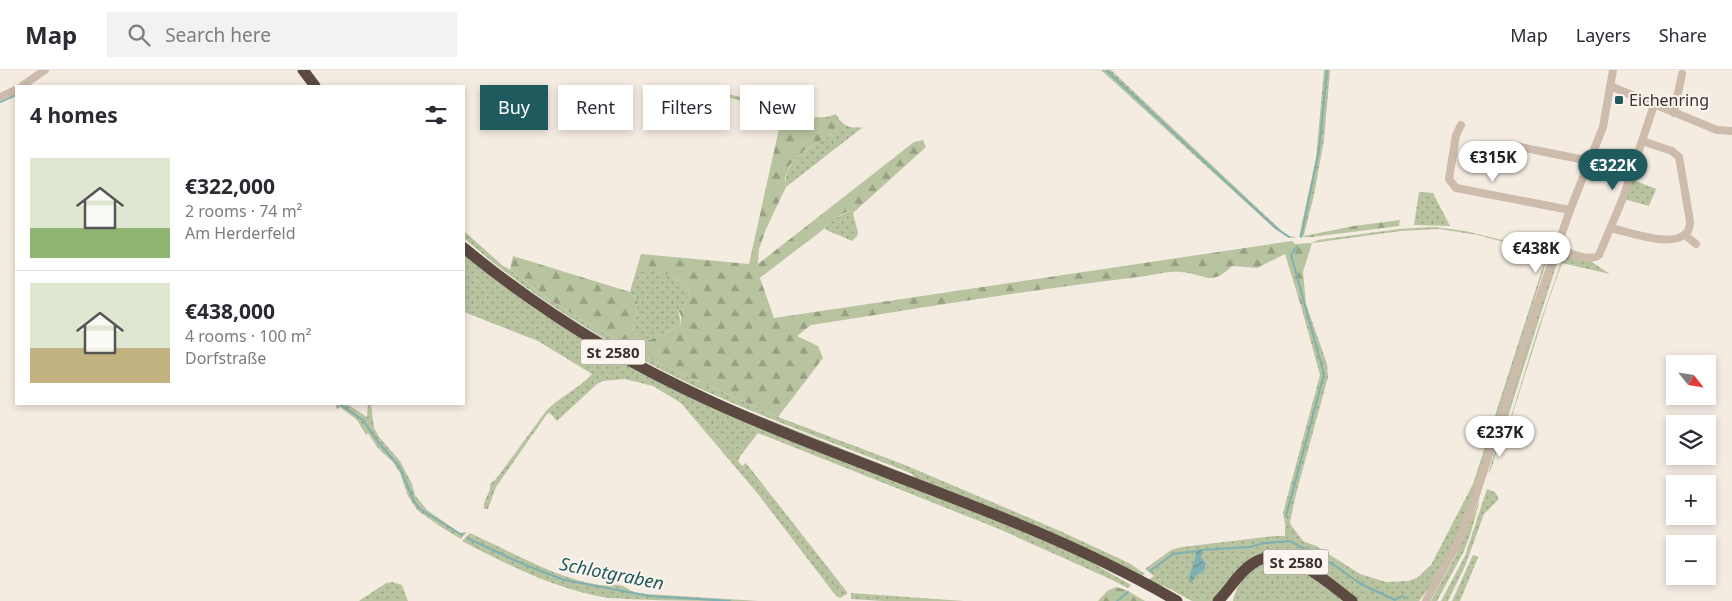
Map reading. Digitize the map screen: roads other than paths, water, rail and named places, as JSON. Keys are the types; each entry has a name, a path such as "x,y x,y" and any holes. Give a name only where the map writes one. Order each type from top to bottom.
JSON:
{"highway":[{"path":"303,70 314,85"},
{"name":"St 2580","path":"465,249 514,288 560,320 621,357 670,382 750,419 1023,526 1099,560 1177,601"},
{"name":"St 2580","path":"1218,601 1246,568 1258,560 1272,557 1279,557 1301,565 1352,601"},
{"path":"1231,601 1236,580"},
{"name":"St 2580","path":"1149,586 1164,601"}],"street":[{"path":"23,85 45,70"},
{"path":"1426,601 1445,568 1467,521 1493,445 1536,305 1602,127 1610,86 1611,70"},
{"path":"1674,113 1682,74"},
{"path":"1610,86 1717,130 1732,131"},
{"path":"0,97 15,90"},
{"path":"1556,249 1590,258 1596,258 1600,253 1611,228 1654,105"},
{"path":"1461,125 1456,135 1449,179 1456,188 1570,210"},
{"path":"1611,228 1657,239 1675,238 1685,235 1689,228 1690,221 1679,157 1672,151 1642,141"},
{"path":"1515,146 1590,161"},
{"path":"1685,235 1696,244"}],"water":[{"path":"1203,550 1201,557 1206,564 1205,570 1196,576 1191,583 1189,578 1196,551"}],"waterway":[{"path":"1106,70 1276,228 1289,237"},
{"path":"1301,237 1319,150 1327,70"},
{"name":"Schlotgraben","path":"0,102 15,95"},
{"path":"1286,516 1324,374 1291,255 1297,246"},
{"name":"Schlotgraben","path":"340,405 363,420 378,442 399,466 414,501 420,509 462,535"},
{"name":"Schlotgraben","path":"467,538 523,564 564,580 649,596 730,601"},
{"path":"1202,550 1249,547 1265,543 1290,541 1334,565 1361,584 1395,600 1402,596 1405,598"},
{"path":"1150,571 1173,554 1197,551"},
{"name":"Schlotgraben","path":"1117,601 1128,592"}],"place":[{"name":"Eichenring","path":"1619,100"}]}
